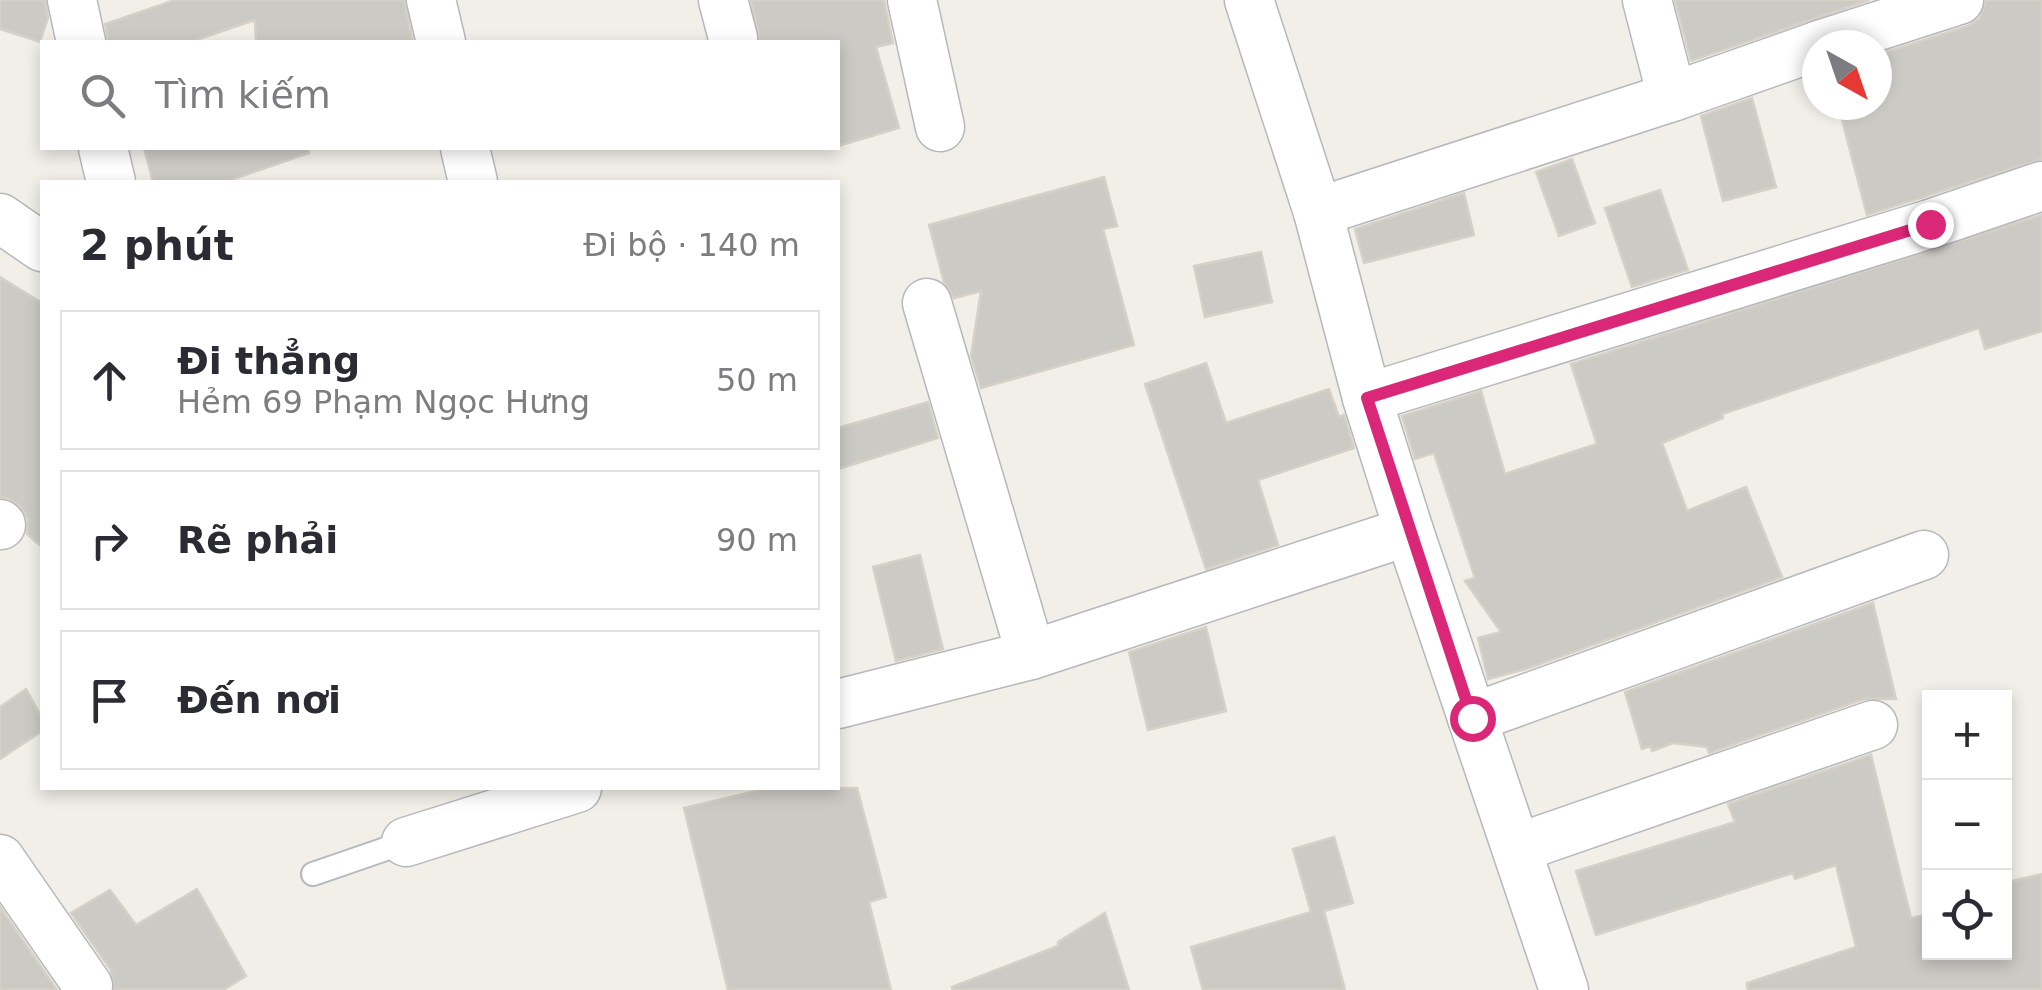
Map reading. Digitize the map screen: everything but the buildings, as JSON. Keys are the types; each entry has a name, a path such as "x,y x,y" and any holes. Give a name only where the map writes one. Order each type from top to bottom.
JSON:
{"street":[{"path":"72,0 81,40"},
{"path":"432,0 441,40"},
{"path":"912,0 940,127"},
{"path":"1249,0 1318,212 1367,398 1409,531 1564,990"},
{"path":"1647,0 1672,97"},
{"path":"1865,30 1959,0"},
{"path":"1318,212 1802,51"},
{"path":"103,150 111,180"},
{"path":"465,150 472,180"},
{"path":"1367,398 1912,230 2042,186"},
{"path":"0,218 40,246"},
{"path":"927,303 1031,655"},
{"path":"840,703 1031,655 1409,531"},
{"path":"1472,718 1924,554"},
{"path":"1518,848 1873,725"},
{"path":"406,842 571,790"},
{"path":"0,859 88,986"}],"lane":[{"path":"313,874 406,842"}],"route":[{"path":"1472,718 1367,398 1930,224"}]}
